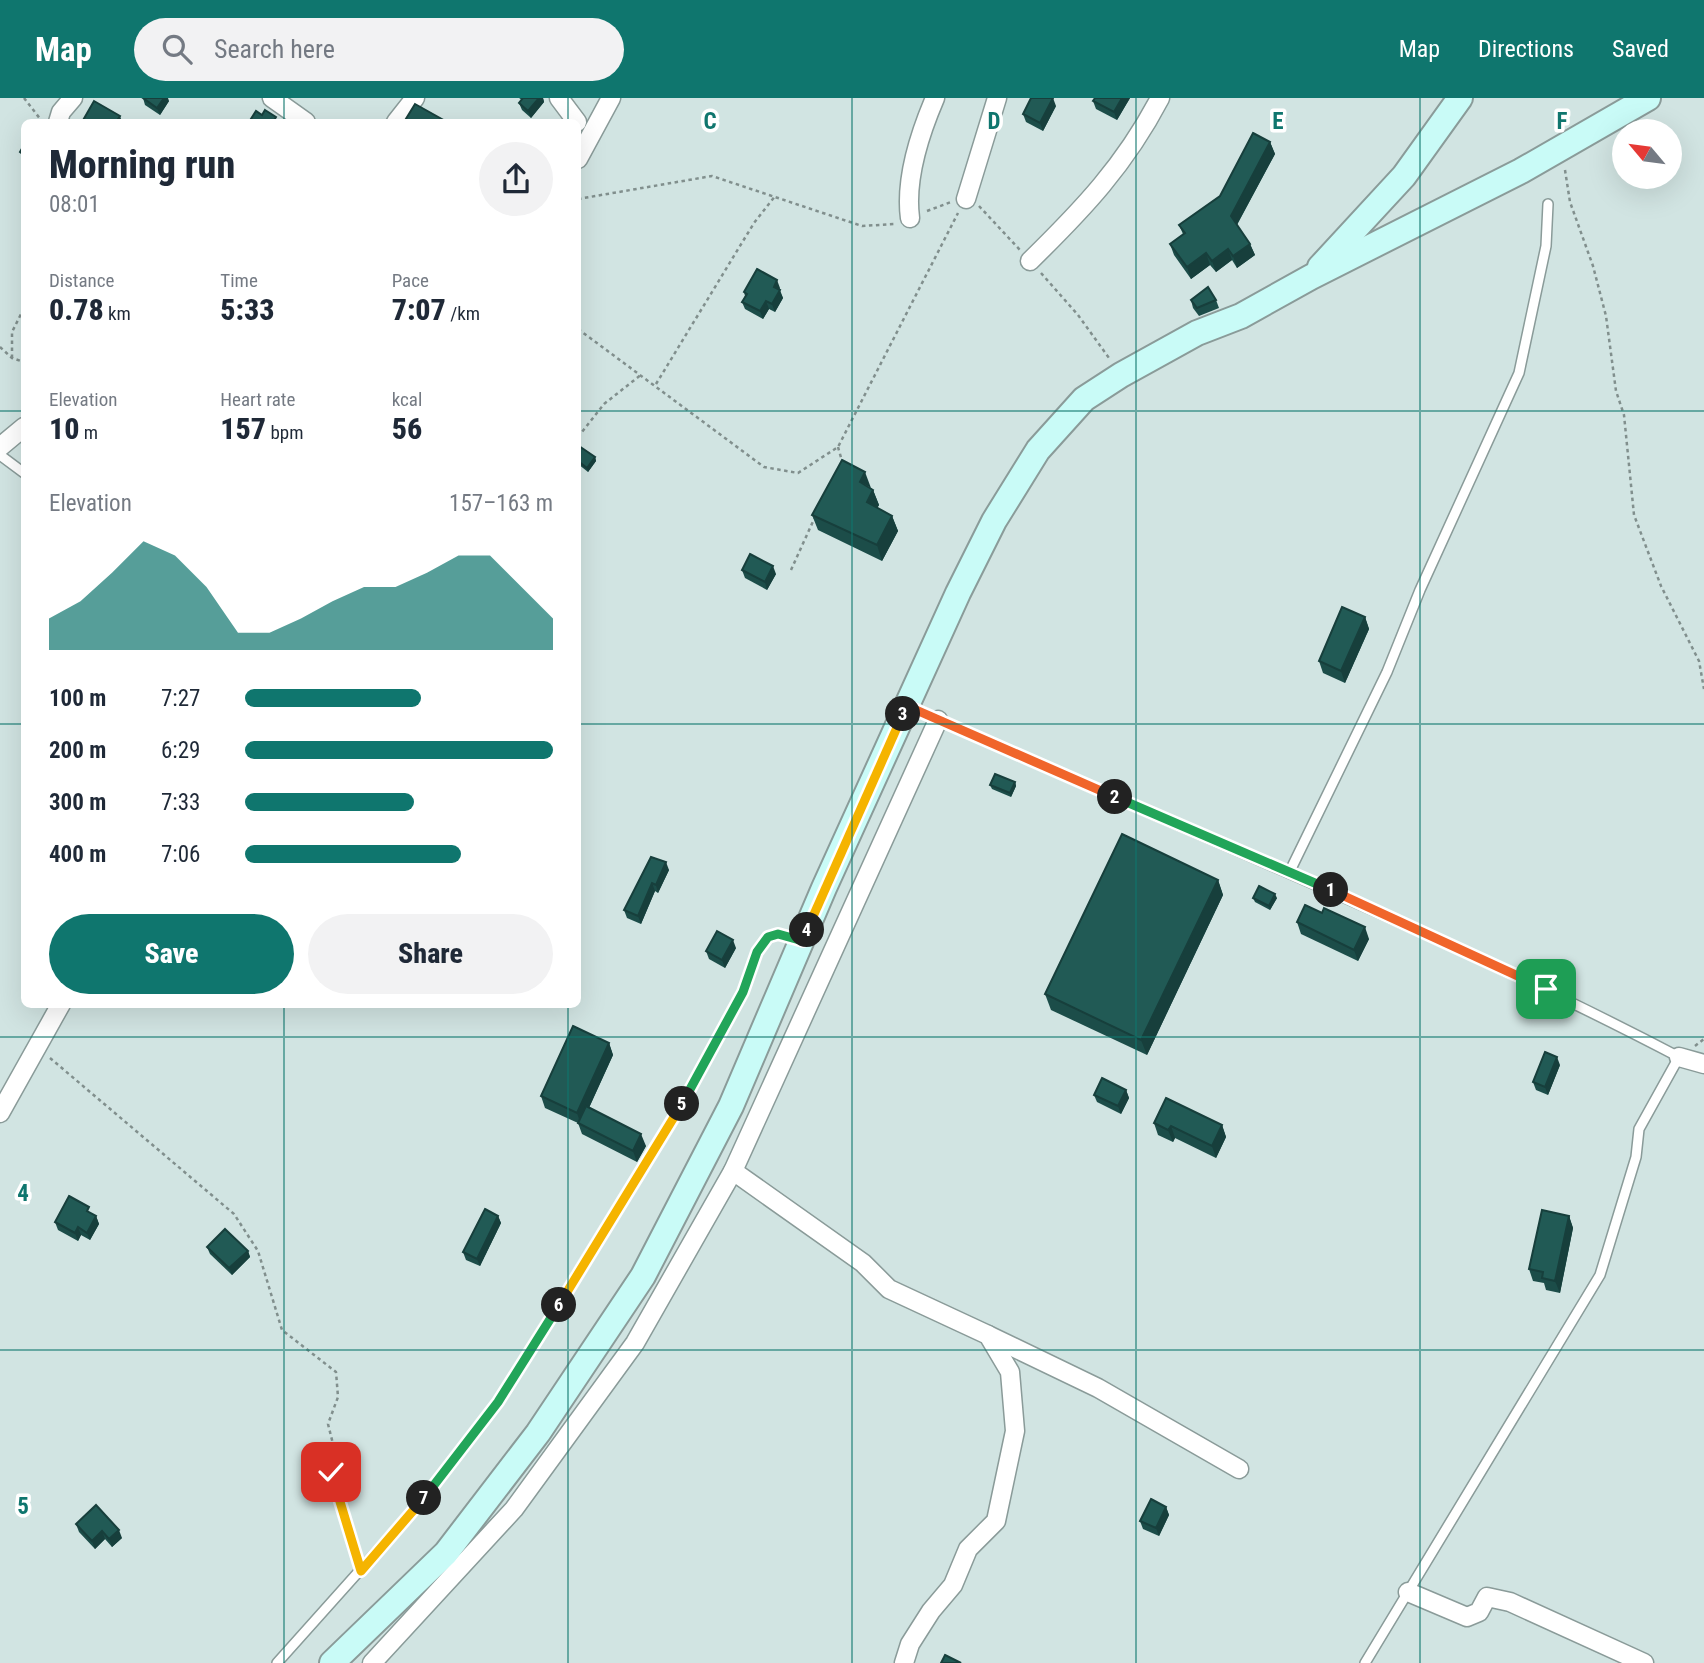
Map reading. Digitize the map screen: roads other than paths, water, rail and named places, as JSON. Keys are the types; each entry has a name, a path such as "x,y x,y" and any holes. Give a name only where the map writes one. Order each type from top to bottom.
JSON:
{"street":[{"path":"59,119 61,112 73,98"},
{"path":"272,98 302,119"},
{"path":"398,119 415,98"},
{"path":"559,98 574,119"},
{"path":"581,153 611,98"},
{"path":"910,218 908,205 922,127 935,98"},
{"path":"966,199 998,98"},
{"path":"1030,261 1093,199 1143,132 1160,98"},
{"path":"1311,276 1404,176 1460,98"},
{"path":"332,1663 446,1553 538,1433 643,1276 731,1106 907,706 994,521 1038,450 1084,399 1121,375 1197,333 1241,316 1311,276 1562,148 1648,98"},
{"path":"581,128 589,138"},
{"path":"0,447 21,430"},
{"path":"373,1663 514,1509 627,1354 733,1171 937,720"},
{"path":"0,1113 59,1008"},
{"path":"1679,1057 1704,1064"},
{"path":"733,1171 863,1263 889,1289 1098,1388 1239,1469"},
{"path":"904,1663 910,1644 931,1611 954,1585 968,1549 996,1521 1015,1431 1010,1372 988,1335"},
{"path":"1408,1592 1467,1617 1479,1612 1487,1597 1510,1602 1644,1663"}],"lane":[{"path":"1289,873 1387,672 1420,590 1519,373 1546,246 1548,204"},
{"path":"0,455 21,471"},
{"path":"907,706 1488,961 1679,1057 1639,1129 1636,1157 1600,1275 1365,1663"},
{"path":"277,1663 421,1502 498,1402 683,1102 743,992 757,952 768,937 778,934 803,941"}]}
